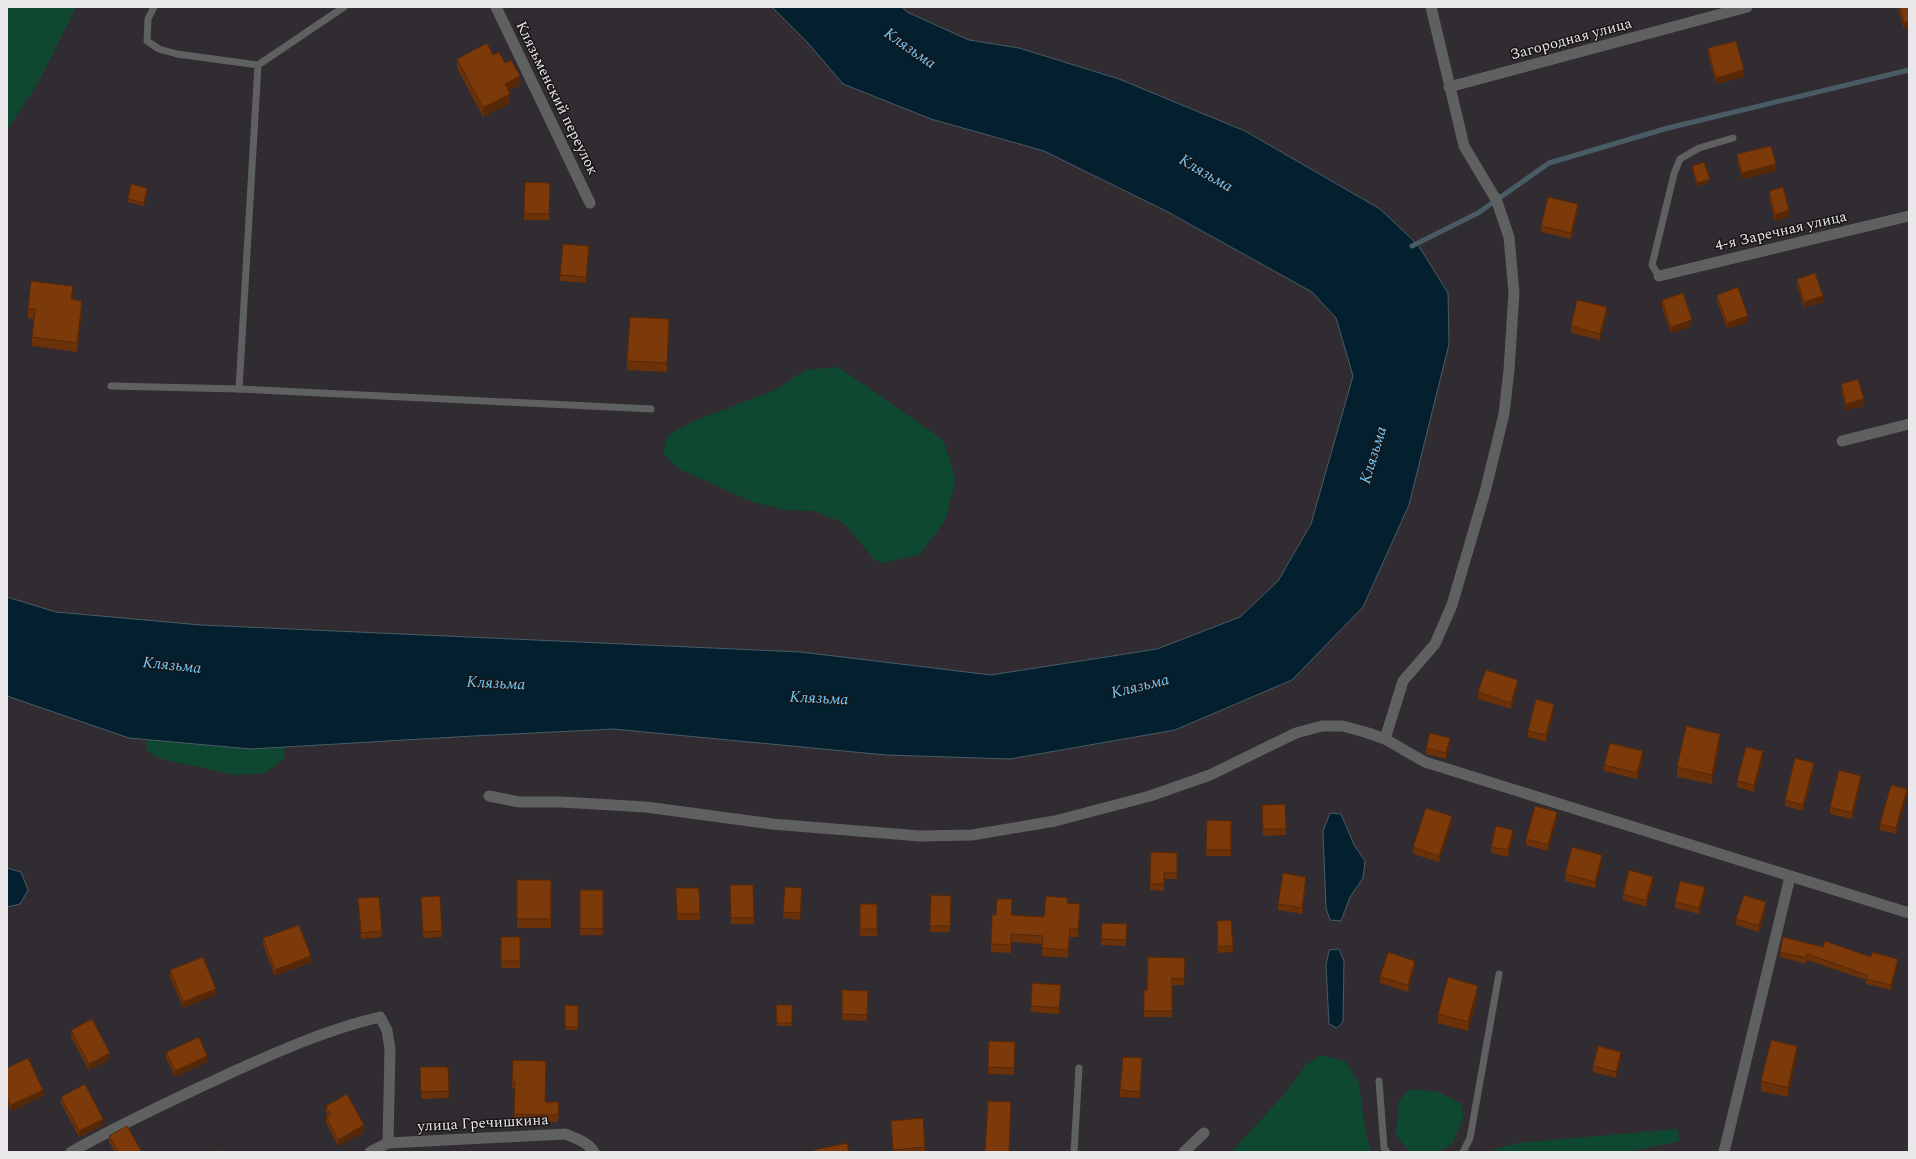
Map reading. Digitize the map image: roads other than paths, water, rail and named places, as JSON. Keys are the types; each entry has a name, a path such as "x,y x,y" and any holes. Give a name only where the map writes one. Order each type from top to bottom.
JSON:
{"street":[{"name":"Клязьменский переулок","path":"496,7 590,203"},
{"path":"1385,739 1403,681 1434,644 1452,605 1485,492 1504,414 1509,370 1514,293 1509,237 1497,201 1464,146 1431,7"},
{"name":"Загородная улица","path":"1449,87 1747,7"},
{"name":"4-я Заречная улица","path":"1659,276 1909,216"},
{"path":"1842,441 1909,424"},
{"path":"489,796 519,802 561,802 646,807 772,824 920,836 972,835 1055,821 1150,796 1210,775 1296,732 1322,726 1343,726 1385,739 1425,762 1909,913"},
{"path":"1724,1152 1790,877"},
{"path":"71,1152 119,1125 294,1045 348,1025 380,1018 387,1030 390,1049 388,1143"},
{"path":"1184,1152 1204,1133"},
{"name":"улица Гречишкина","path":"370,1152 388,1143 564,1134 579,1139 594,1152"}],"lane":[{"path":"154,7 148,19 147,41 158,49 177,54 258,65 344,7"},
{"path":"239,389 258,65"},
{"path":"1659,276 1652,265 1674,174 1680,159 1699,148 1733,138"},
{"path":"110,386 239,389 651,409"},
{"path":"1463,1152 1470,1138 1499,974"},
{"path":"1074,1152 1079,1068"},
{"path":"1379,1081 1384,1148 1387,1152"}],"water":[{"name":"Клязьма","path":"772,7 902,7 907,12 969,40 1019,48 1119,79 1245,131 1380,209 1418,245 1448,293 1449,344 1409,505 1363,607 1292,680 1175,730 1010,759 886,755 613,729 251,749 129,738 7,696 7,597 56,612 201,625 801,652 991,675 1157,649 1240,617 1278,581 1311,524 1353,376 1336,318 1312,292 1166,211 1044,151 931,119 843,84 808,43"},
{"path":"1330,813 1341,814 1354,845 1365,861 1363,878 1350,897 1341,921 1330,920 1326,908 1323,831"},
{"path":"7,868 21,872 28,890 20,904 7,907"},
{"path":"1339,949 1344,961 1343,1022 1337,1028 1329,1024 1326,966 1329,950"}],"waterway":[{"path":"1412,246 1478,213 1549,163 1668,128 1909,70"}]}
